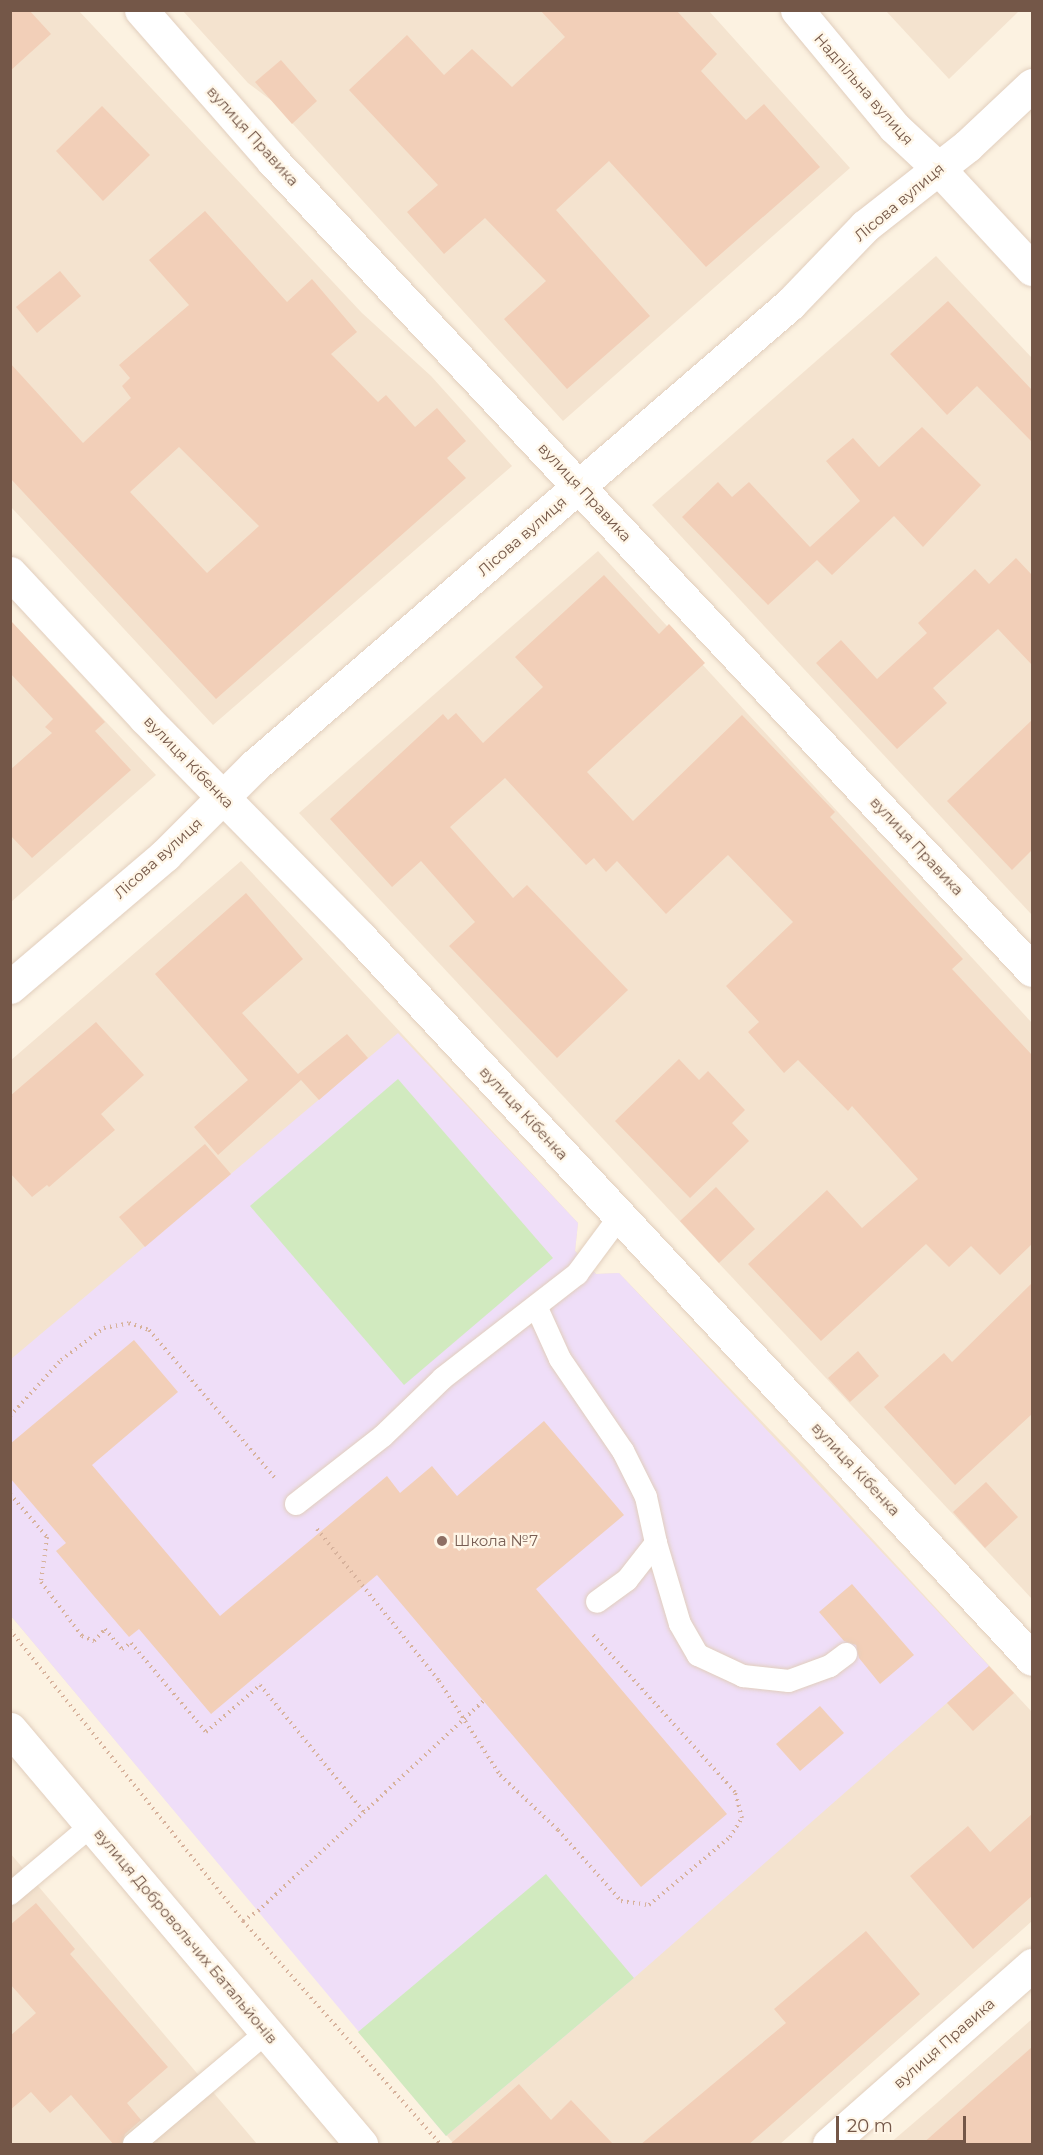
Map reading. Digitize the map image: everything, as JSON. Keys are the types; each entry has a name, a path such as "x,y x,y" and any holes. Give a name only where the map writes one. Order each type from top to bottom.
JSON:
{"street":[{"name":"вулиця Правика","path":"141,10 273,160 1032,970"},
{"name":"Надпільна вулиця","path":"797,10 894,127 939,168 1032,269"},
{"name":"Лісова вулиця","path":"10,987 165,855 280,743 790,304 872,220 939,168 1032,85"},
{"name":"вулиця Кібенка","path":"10,573 360,937 1032,1659"},
{"name":"вулиця Добровольчих Батальйонів","path":"10,1729 361,2145"},
{"name":"вулиця Правика","path":"828,2145 1032,1965"}],"lane":[{"path":"296,1504 383,1436 443,1378 577,1274 620,1216"},
{"path":"536,1306 561,1359 623,1451 646,1497 656,1544 680,1624 698,1655 743,1676 789,1681 830,1666 846,1654"},
{"path":"597,1602 627,1580 656,1544"},
{"path":"10,1894 92,1825"},
{"path":"134,2145 267,2032"}],"path":[{"path":"10,1416 62,1360 104,1328 129,1323 148,1330 296,1504 465,1717 500,1775 558,1830 621,1901 649,1905 730,1837 742,1818 735,1792 590,1630"},
{"path":"10,1494 47,1537 41,1582 82,1636 94,1641 105,1629 122,1649 132,1643 206,1732 260,1685 364,1812"},
{"path":"10,1630 243,1921 440,2145"},
{"path":"243,1921 258,1911 483,1701"}],"shaded area":[{"path":"11,11 79,11 362,313 431,376 512,466 213,725 11,507"},
{"path":"183,11 709,11 850,168 563,421 272,101 248,83"},
{"path":"886,11 1019,11 949,79"},
{"path":"936,256 1032,358 1032,915 652,505"},
{"path":"598,551 1032,1023 1032,1599 299,813"},
{"path":"10,620 156,775 11,902 10,902"},
{"name":"Школа №7","path":"241,861 578,1223 575,1251 596,1274 619,1273 805,1466 1032,1712 1032,1921 780,2144 454,2144 11,1616 10,1061"},
{"name":"Школа №7","path":"398,1033 578,1223 575,1251 596,1274 619,1273 989,1666 634,1978 446,2136 11,1616 10,1360"},
{"path":"10,1853 73,1927 257,2144 11,2144"},
{"path":"1032,2019 1032,2144 889,2144 938,2102"}],"green space":[{"path":"398,1079 553,1258 404,1385 250,1206"},
{"path":"546,1874 634,1978 446,2136 358,2032"}],"building":[{"path":"10,10 29,10 51,34 10,71"},
{"path":"540,10 676,10 717,54 701,71 746,120 764,104 820,167 706,267 609,161 556,210 650,316 567,389 504,319 546,281 485,218 444,254 407,212 438,185 349,90 407,35 444,75 472,49 512,87 565,37"},
{"path":"281,60 317,101 292,124 255,82"},
{"path":"102,106 150,155 103,201 56,151"},
{"path":"205,211 287,302 312,279 357,332 331,354 378,402 386,395 415,427 437,408 466,441 447,458 466,478 216,699 10,478 10,363 83,443 131,398 122,386 130,378 119,365 189,305 149,260","holes":["179,447 259,526 207,573 130,492"]},
{"path":"60,271 81,296 37,333 16,307"},
{"path":"948,301 1032,390 1032,442 977,386 947,415 890,354"},
{"path":"922,427 981,485 923,547 894,516 832,575 817,560 768,605 682,517 718,482 732,497 749,482 810,547 860,501 826,461 853,438 879,467"},
{"path":"1016,558 1032,575 1032,665 998,629 933,688 947,703 897,749 816,663 841,640 877,679 927,633 918,623 975,569 989,584"},
{"path":"604,575 659,634 669,624 705,663 587,772 633,821 742,715 835,812 830,817 963,959 952,969 1032,1055 1032,1244 1000,1275 971,1246 949,1267 926,1244 821,1341 748,1264 827,1190 862,1228 918,1179 852,1106 848,1111 798,1060 784,1073 748,1032 759,1022 726,986 793,922 728,855 666,914 617,861 606,872 594,858 586,865 505,778 450,827 513,898 527,885 628,990 557,1058 449,946 475,922 421,861 392,887 330,819 443,714 448,720 456,713 483,743 543,687 515,657"},
{"path":"10,620 105,722 95,731 131,770 32,858 10,835 10,770 52,733 45,727 53,719 10,673"},
{"path":"1032,720 1032,850 1012,870 947,801"},
{"path":"246,893 303,959 242,1013 298,1074 347,1034 368,1058 319,1100 301,1080 218,1155 194,1127 248,1080 155,974"},
{"path":"96,1022 144,1075 101,1114 115,1130 49,1187 47,1185 32,1197 10,1173 10,1096"},
{"path":"679,1059 699,1080 708,1071 745,1110 732,1123 749,1141 690,1198 615,1121"},
{"path":"205,1144 231,1174 145,1247 119,1217"},
{"path":"716,1187 755,1229 719,1263 680,1221"},
{"path":"1032,1283 1032,1414 955,1485 884,1407 944,1353 952,1362"},
{"path":"134,1340 178,1392 92,1465 220,1616 387,1476 400,1493 432,1466 457,1496 544,1421 624,1515 536,1589 727,1814 641,1887 377,1575 211,1714 139,1629 129,1637 93,1595 56,1551 66,1543 10,1478 10,1444"},
{"path":"858,1351 879,1376 850,1402 828,1378"},
{"path":"986,1482 1018,1517 985,1548 953,1512"},
{"path":"852,1584 914,1655 880,1684 859,1658 856,1645 844,1641 819,1612"},
{"path":"989,1666 1014,1693 973,1731 947,1703"},
{"path":"820,1706 844,1733 800,1771 776,1744"},
{"path":"1032,1814 1032,1896 973,1949 910,1876 968,1826 990,1852"},
{"path":"36,1903 75,1949 70,1954 168,2067 127,2103 141,2120 125,2134 121,2145 114,2145 71,2095 50,2113 31,2092 10,2110 10,2036 36,2013 10,1984 10,1925"},
{"path":"866,1931 920,1994 748,2145 640,2145 786,2023 774,2009"},
{"path":"1032,2047 1032,2145 921,2145"},
{"path":"519,2084 551,2120 571,2100 614,2145 449,2145"}],"place":[{"name":"Школа №7","path":"442,1541"}]}
